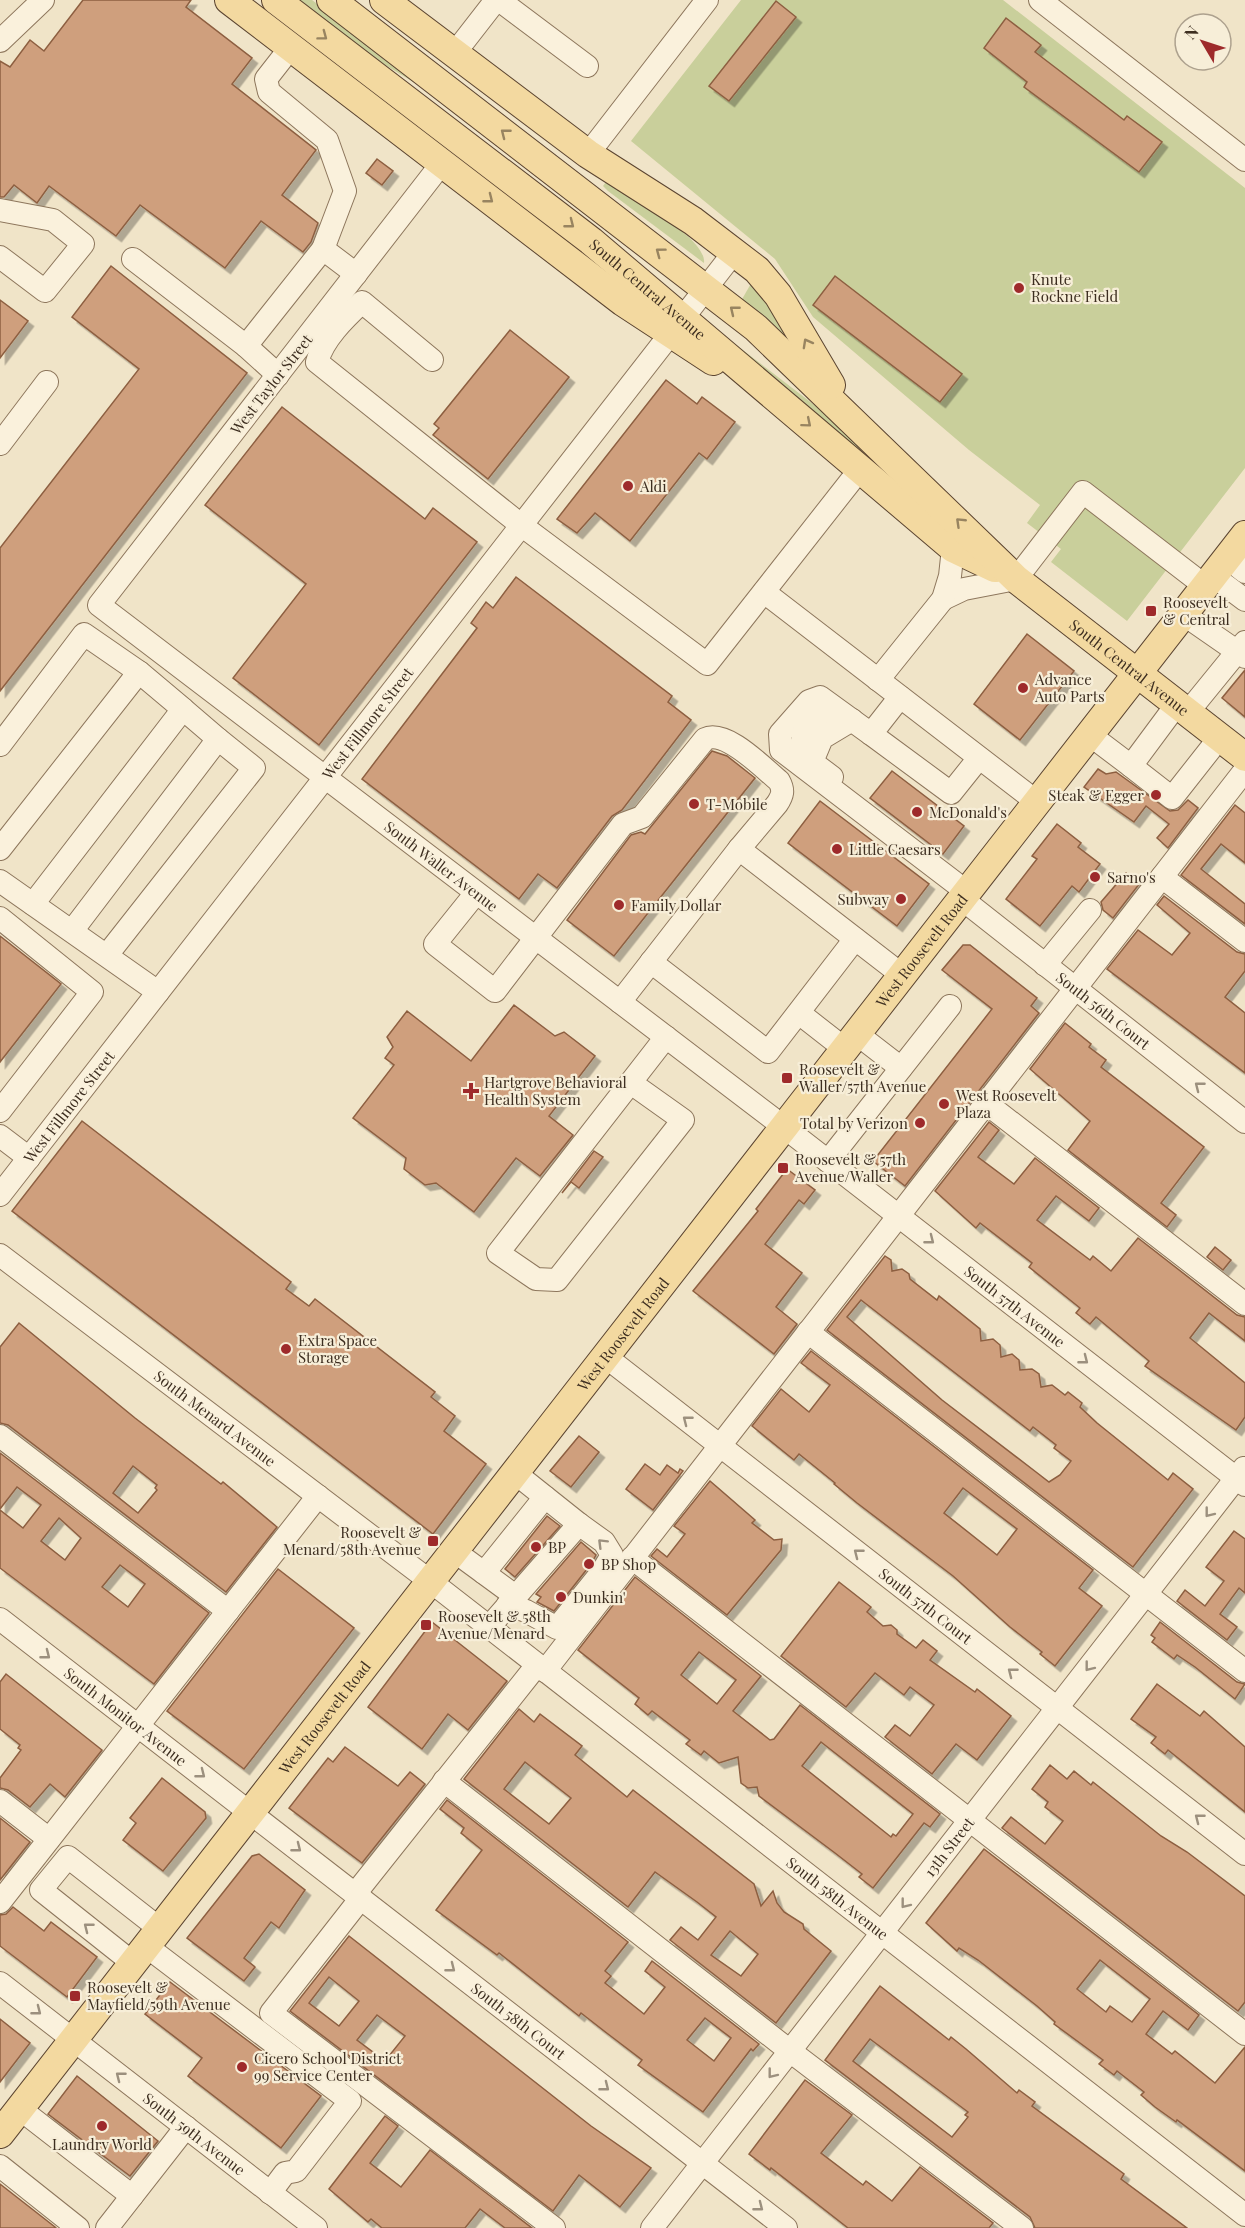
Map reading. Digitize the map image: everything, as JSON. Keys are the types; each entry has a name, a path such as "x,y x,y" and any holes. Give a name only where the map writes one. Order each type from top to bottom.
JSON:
{"main road":[{"path":"229,0 622,303 676,326"},
{"name":"South Central Avenue","path":"276,0 583,234 676,326 782,402 953,548 1016,579"},
{"name":"South Central Avenue","path":"331,0 706,287 756,328 846,412 1016,579 1238,750"},
{"path":"384,0 597,160 693,220 758,270 778,295 846,412"},
{"path":"585,195 597,160"},
{"name":"West Roosevelt Road","path":"0,2134 1137,674 1184,614 1222,573 1245,535"}],"street":[{"path":"0,41 43,0"},
{"path":"454,54 498,0 587,66"},
{"path":"597,160 708,0"},
{"path":"1040,0 1245,160"},
{"path":"246,346 323,249 345,191 327,140 269,92 266,79 291,47"},
{"name":"West Taylor Street","path":"99,604 442,163"},
{"path":"0,210 53,220 83,244 45,291 0,257"},
{"path":"323,249 356,274"},
{"name":"West Fillmore Street","path":"0,1195 735,251"},
{"path":"133,259 246,346 278,375"},
{"path":"432,360 362,302 346,316 320,352 317,362 521,525 707,664 861,468"},
{"path":"0,444 47,382"},
{"path":"943,599 964,589 1016,579 1083,492 1222,573 1245,600"},
{"path":"878,680 943,599 950,576 953,548"},
{"path":"764,592 1037,802"},
{"name":"South Waller Avenue","path":"99,604 784,1127"},
{"path":"1131,766 1182,708 1242,650 1184,614"},
{"path":"0,745 84,634 139,672 254,768 106,955"},
{"path":"0,849 139,672"},
{"path":"967,892 781,750 780,734 809,701 820,697 951,793 979,758"},
{"path":"871,734 900,697"},
{"path":"33,904 183,709"},
{"path":"852,720 822,738 812,762 967,892"},
{"path":"1090,735 1172,798 1238,750"},
{"path":"476,893 435,945 495,991 623,824 642,818 705,739 710,737 730,741 779,781 783,787 782,795 620,1002"},
{"path":"72,931 218,738"},
{"path":"554,2228 271,2013 444,1781 632,1558 1162,877 1238,750"},
{"path":"739,849 902,975"},
{"path":"1162,877 1245,940"},
{"path":"0,881 158,992"},
{"name":"South 56th Court","path":"967,892 1045,966 1245,1122"},
{"path":"1045,966 1090,910"},
{"path":"0,918 92,992 0,1111"},
{"path":"651,962 768,1053 855,939"},
{"path":"828,1161 950,1006"},
{"path":"799,1013 901,1068"},
{"path":"631,1083 683,1120 556,1280 536,1279 498,1253 666,1037"},
{"path":"986,1103 1245,1304"},
{"name":"South 57th Avenue","path":"784,1127 1242,1477"},
{"path":"0,1136 29,1158"},
{"name":"South Menard Avenue","path":"0,1255 430,1581"},
{"path":"808,1332 1245,1671"},
{"name":"South 57th Court","path":"606,1356 1245,1854"},
{"path":"0,1436 228,1611"},
{"path":"454,1551 484,1573 511,1600 557,1628 602,1572 612,1555 604,1542 515,1473"},
{"name":"13th Street","path":"652,2228 1146,1594 1242,1477"},
{"path":"0,1902 318,1496"},
{"path":"484,1573 545,1497"},
{"path":"489,1628 579,1524"},
{"path":"632,1558 1245,2034"},
{"name":"South 58th Avenue","path":"430,1581 1245,2215"},
{"name":"South Monitor Avenue","path":"0,1619 250,1813"},
{"path":"444,1781 790,2051 1022,2228"},
{"path":"0,1801 49,1839"},
{"name":"South 58th Court","path":"250,1813 786,2228"},
{"path":"41,1890 68,1857 147,1946"},
{"path":"21,1875 41,1890 147,1946 350,2101 296,2171 285,2173 270,2193"},
{"name":"South 59th Avenue","path":"0,1983 316,2228"},
{"path":"20,2109 132,2196"},
{"path":"107,2228 186,2127"},
{"path":"0,2166 78,2228"}],"green space":[{"path":"297,0 312,0 422,83 420,86 377,60"},
{"name":"Knute Rockne Field","path":"741,0 1003,0 1245,188 1245,468 1127,621 1051,562 1061,549 1027,523 1040,505 969,450 813,317 775,259 631,141"},
{"path":"606,182 680,229 702,253 704,263 608,191 603,186"},
{"path":"753,280 801,350 741,301"},
{"path":"714,328 830,417 909,493"}],"building":[{"path":"83,0 191,0 186,7 252,58 232,84 316,150 282,195 318,223 311,242 303,252 261,221 225,268 140,205 116,236 49,186 37,203 14,185 4,197 0,197 0,61 10,67 30,40 44,51"},
{"path":"776,1 796,17 729,101 709,86"},
{"path":"1006,18 1041,45 1035,52 1124,120 1127,116 1162,142 1139,172 1024,87 1027,82 984,48"},
{"path":"377,159 393,171 382,185 366,173"},
{"path":"111,266 247,373 0,691 0,548 139,369 72,317"},
{"path":"835,276 962,374 940,402 813,305"},
{"path":"0,300 28,321 0,358"},
{"path":"510,330 569,377 488,479 433,435 439,428 434,424"},
{"name":"Aldi","path":"666,380 697,404 702,397 735,422 707,459 699,453 630,541 595,513 577,533 557,519"},
{"path":"282,407 425,519 433,508 477,542 319,745 233,678 306,584 205,505"},
{"path":"516,577 672,696 668,702 691,720 622,810 612,816 557,888 538,874 519,899 362,779 477,628 471,623 486,602 493,608"},
{"name":"Advance Auto Parts","path":"1027,634 1074,671 1020,740 974,704"},
{"path":"1245,670 1245,717 1222,698"},
{"path":"712,751 727,756 755,778 614,956 567,920 631,835 641,832 645,834"},
{"path":"1098,769 1106,774 1116,772 1170,811 1178,810 1188,800 1198,808 1168,848 1157,838 1169,824 1146,806 1134,822 1084,787"},
{"name":"McDonald's","path":"892,771 964,826 943,854 870,798"},
{"path":"820,801 929,884 897,926 788,843"},
{"path":"1235,805 1245,813 1245,863 1221,844 1201,869 1245,904 1245,924 1181,875"},
{"path":"1057,824 1081,843 1078,847 1100,864 1079,892 1072,886 1040,926 1006,899 1037,859 1032,856"},
{"path":"1126,873 1140,883 1113,918 1103,910 1101,902"},
{"path":"1164,896 1237,952 1245,954 1245,971 1225,997 1245,1013 1245,1073 1107,969 1138,930 1172,955 1190,933 1157,905"},
{"path":"0,936 61,984 0,1062"},
{"name":"West Roosevelt Plaza","path":"963,945 970,945 1037,998 1031,1006 1039,1013 905,1186 873,1161 992,1009 942,970"},
{"name":"Hartgrove Behavioral Health System","path":"514,1005 555,1036 564,1032 595,1056 549,1116 573,1135 540,1176 516,1158 474,1212 436,1183 425,1185 404,1169 406,1158 353,1118 394,1065 385,1058 393,1047 387,1037 407,1011 471,1061"},
{"path":"1065,1023 1091,1044 1089,1047 1106,1060 1101,1067 1204,1147 1161,1203 1176,1215 1167,1227 1068,1150 1090,1121 1030,1069"},
{"name":"Extra Space Storage","path":"82,1121 291,1282 286,1289 309,1306 315,1299 435,1392 431,1397 455,1416 444,1431 486,1464 433,1534 12,1211"},
{"path":"989,1122 999,1130 978,1157 1014,1184 1035,1158 1099,1208 1089,1221 1056,1196 1037,1220 1090,1260 1093,1256 1111,1271 1138,1238 1237,1315 1245,1317 1245,1341 1209,1313 1190,1338 1245,1383 1245,1417 1236,1430 1145,1366 1149,1361 1096,1317 1090,1324 1076,1313 1080,1308 1029,1267 1032,1263 980,1223 976,1228 935,1191"},
{"path":"594,1151 603,1157 579,1188 571,1182 562,1193"},
{"path":"787,1169 815,1190 804,1204 799,1200 765,1244 802,1273 776,1307 797,1324 774,1354 693,1291 758,1211 756,1209"},
{"path":"1215,1247 1231,1260 1223,1270 1207,1257"},
{"path":"885,1256 891,1260 892,1271 902,1269 909,1274 910,1279 937,1300 939,1296 980,1329 981,1341 993,1339 1000,1345 1001,1357 1012,1354 1019,1360 1020,1370 1032,1369 1039,1374 1041,1387 1052,1385 1065,1395 1068,1392 1082,1403 1080,1407 1097,1423 1168,1480 1173,1473 1193,1489 1133,1567 827,1330","holes":["861,1300 1030,1431 1033,1427 1056,1445 1054,1448 1071,1461 1060,1475 1049,1482 942,1400 847,1317"]},
{"path":"19,1323 135,1418 221,1484 223,1482 277,1527 226,1592 8,1425 0,1423 0,1347","holes":["133,1466 157,1485 155,1488 157,1490 138,1513 113,1493"]},
{"path":"811,1351 1093,1570 1079,1588 1102,1606 1055,1666 1040,1654 1042,1652 953,1576 857,1503 799,1454 794,1460 752,1426 781,1389 809,1412 830,1385 801,1363","holes":["963,1488 1017,1529 997,1555 944,1513"]},
{"path":"579,1436 599,1452 571,1487 550,1471"},
{"path":"0,1453 209,1613 154,1684 0,1568 0,1510 23,1528 41,1505 17,1487 0,1509","holes":["59,1518 81,1538 65,1560 41,1541","120,1565 145,1584 128,1607 102,1587"]},
{"path":"645,1464 660,1475 667,1465 678,1473 680,1469 683,1471 653,1510 626,1489"},
{"path":"710,1481 755,1520 752,1523 774,1540 782,1539 781,1550 727,1615 651,1556 657,1549 667,1557 685,1534 674,1526"},
{"path":"547,1516 560,1526 515,1577 505,1569"},
{"path":"1234,1531 1245,1539 1245,1593 1239,1588 1220,1614 1237,1627 1227,1640 1177,1601 1185,1590 1205,1606 1224,1581 1206,1567"},
{"path":"581,1542 596,1555 591,1564 554,1611 537,1602 541,1597 536,1594"},
{"path":"278,1569 354,1628 244,1769 167,1711"},
{"path":"635,1577 761,1676 733,1711 770,1740 774,1739 800,1705 940,1814 930,1827 924,1823 873,1888 859,1877 862,1874 759,1796 757,1787 748,1788 741,1783 738,1757 719,1763 704,1751 701,1755 686,1744 690,1740 652,1711 648,1715 635,1704 639,1698 578,1650","holes":["699,1652 736,1680 717,1704 681,1675","821,1742 913,1814 896,1836 893,1834 891,1837 802,1766"]},
{"path":"839,1582 871,1607 867,1612 883,1626 891,1625 897,1630 897,1634 916,1648 923,1640 937,1651 930,1660 975,1692 977,1689 1011,1716 977,1760 956,1744 932,1774 885,1737 895,1725 910,1736 934,1705 910,1687 904,1695 875,1673 846,1707 781,1656"},
{"path":"432,1622 507,1681 468,1730 448,1714 422,1749 368,1707"},
{"path":"1160,1622 1237,1682 1245,1684 1235,1699 1195,1667 1177,1655 1174,1659 1152,1642 1155,1638 1151,1635"},
{"path":"6,1674 102,1750 65,1797 50,1784 30,1807 8,1790 0,1788 0,1778 21,1750 18,1748 20,1745 0,1729 0,1682"},
{"path":"1157,1684 1200,1716 1204,1711 1245,1747 1245,1812 1168,1750 1165,1754 1151,1743 1156,1737 1131,1719"},
{"path":"519,1709 534,1722 540,1714 582,1746 575,1755 627,1797 633,1790 754,1884 761,1906 773,1891 777,1903 784,1912 803,1924 804,1929 831,1951 776,2023 670,1940 681,1927 698,1940 716,1917 697,1902 655,1872 628,1907 464,1779","holes":["525,1762 571,1798 549,1824 504,1789","730,1931 758,1954 741,1976 711,1955"]},
{"path":"345,1747 398,1786 410,1772 425,1784 362,1863 289,1808 328,1758 333,1762"},
{"path":"1050,1765 1067,1779 1074,1771 1091,1785 1093,1782 1161,1836 1187,1852 1245,1896 1245,2002 1238,2011 1002,1828 1011,1817 1045,1844 1063,1821 1045,1807 1048,1802 1032,1789"},
{"path":"162,1778 205,1812 206,1818 163,1871 123,1840 136,1823 130,1818"},
{"path":"447,1800 628,1942 605,1971 611,1976 605,1983 644,2014 665,1987 645,1971 652,1961 759,2044 753,2051 751,2049 703,2112 638,2065 642,2060 581,2013 579,2016 499,1953 497,1955 436,1910 482,1850 461,1833 464,1828 440,1809","holes":["705,2018 731,2038 714,2061 687,2040"]},
{"path":"0,1818 30,1842 0,1880"},
{"path":"984,1849 1199,2015 1188,2030 1163,2011 1146,2034 1172,2054 1175,2051 1215,2083 1245,2047 1245,2171 1177,2120 1176,2122 1155,2107 1141,2095 1144,2092 1117,2071 1114,2075 1099,2064 1103,2060 1054,2024 1055,2022 1037,2006 978,1960 959,1948 957,1951 926,1923","holes":["1100,1960 1150,1999 1132,2022 1110,2006 1106,2012 1077,1989"]},
{"path":"259,1854 305,1890 279,1928 271,1922 244,1958 255,1967 244,1981 187,1938 252,1856"},
{"path":"13,1907 44,1931 51,1922 97,1957 67,1997 0,1946 0,1915 6,1914"},
{"path":"349,1936 591,2126 651,2168 620,2207 579,2175 553,2211 290,2011","holes":["329,1977 359,2001 339,2026 309,2003","377,2015 405,2036 385,2061 357,2040"]},
{"name":"Cicero School District 99 Service Center","path":"170,1982 321,2096 281,2148 188,2076 202,2058 145,2014"},
{"path":"880,1986 949,2040 951,2037 1017,2093 1019,2090 1035,2102 1032,2106 1124,2174 1121,2179 1187,2228 1035,2228 1030,2217 825,2060","holes":["870,2039 968,2112 965,2115 968,2117 952,2137 853,2061"]},
{"path":"0,2019 30,2043 0,2082"},
{"name":"Laundry World","path":"77,2076 158,2141 130,2176 48,2114"},
{"path":"805,2080 852,2115 821,2153 863,2185 866,2181 892,2201 920,2167 993,2223 989,2228 848,2228 771,2168 770,2170 749,2154"},
{"path":"385,2116 398,2126 370,2163 401,2187 430,2150 532,2228 505,2228 480,2209 465,2228 382,2228 371,2219 368,2222 329,2189"},
{"path":"0,2184 55,2227 56,2228 0,2228"}],"place":[{"name":"Knute Rockne Field","path":"1019,288"},
{"name":"Aldi","path":"628,486"},
{"name":"Roosevelt & Central","path":"1151,611"},
{"name":"Advance Auto Parts","path":"1023,688"},
{"name":"Steak & Egger","path":"1156,795"},
{"name":"T-Mobile","path":"694,804"},
{"name":"McDonald's","path":"917,812"},
{"name":"Little Caesars","path":"837,849"},
{"name":"Sarno's","path":"1095,877"},
{"name":"Subway","path":"901,899"},
{"name":"Family Dollar","path":"619,905"},
{"name":"Roosevelt & Waller/57th Avenue","path":"787,1078"},
{"name":"Hartgrove Behavioral Health System","path":"471,1091"},
{"name":"West Roosevelt Plaza","path":"944,1104"},
{"name":"Total by Verizon","path":"920,1123"},
{"name":"Roosevelt & 57th Avenue/Waller","path":"783,1168"},
{"name":"Extra Space Storage","path":"286,1349"},
{"name":"Roosevelt & Menard/58th Avenue","path":"433,1541"},
{"name":"BP","path":"536,1547"},
{"name":"BP Shop","path":"589,1564"},
{"name":"Dunkin'","path":"561,1597"},
{"name":"Roosevelt & 58th Avenue/Menard","path":"426,1625"},
{"name":"Roosevelt & Mayfield/59th Avenue","path":"75,1996"},
{"name":"Cicero School District 99 Service Center","path":"242,2067"},
{"name":"Laundry World","path":"102,2126"}]}
